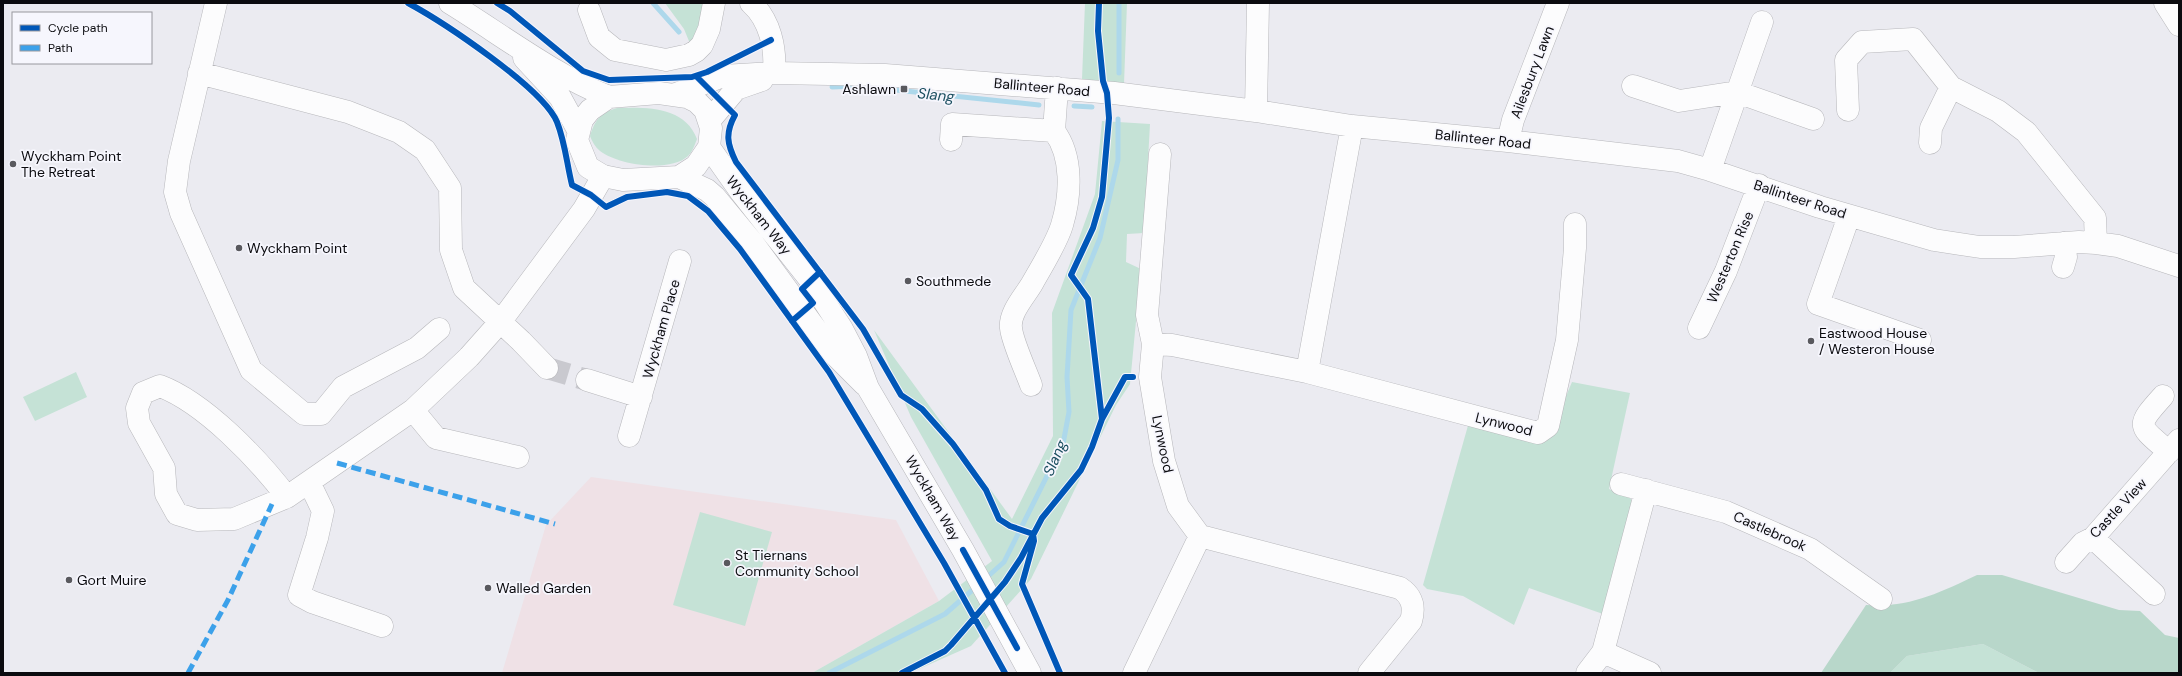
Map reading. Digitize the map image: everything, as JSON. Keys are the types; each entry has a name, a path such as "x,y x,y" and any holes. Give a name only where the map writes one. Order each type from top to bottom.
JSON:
{"street":[{"path":"216,3 178,161 175,192 181,213 251,370 304,414 321,414 343,387 417,348 439,328"},
{"path":"450,3 511,44 580,85 609,97 659,93 676,94 697,102 705,110 710,120 711,128 709,147 696,166 679,177 623,180 603,176 588,167 584,161 577,140 578,130 582,120 590,110 609,97"},
{"path":"589,10 599,37 615,50 666,60 689,55 696,52 702,45 709,29 714,3"},
{"path":"750,3 765,22 771,40 774,73"},
{"path":"1256,111 1258,3"},
{"name":"Ailesbury Lawn","path":"1508,141 1513,120 1558,3"},
{"path":"2165,3 2179,26"},
{"path":"1710,170 1762,22"},
{"path":"1848,110 1846,60 1862,42 1913,39 1951,87 1998,111 2026,132 2095,218 2096,243"},
{"path":"771,40 783,54 816,73"},
{"path":"511,44 560,97 578,130"},
{"path":"200,73 348,112 399,132 425,150 450,188 451,250 464,288 501,321 547,368"},
{"name":"Ballinteer Road","path":"710,120 736,89 761,80 774,73"},
{"name":"Ballinteer Road","path":"676,94 723,76 774,73 885,75 1118,94 1256,111 1352,126 1508,141 1678,161 1759,185 1849,216 1934,240 1980,247 2096,243 2118,246 2179,266"},
{"path":"1634,86 1679,101 1737,92 1813,119"},
{"path":"1930,143 1931,128 1951,87"},
{"path":"1031,385 1011,328 1012,316 1033,281 1062,225 1068,192 1066,155 1062,141 1054,131 1057,88"},
{"path":"952,140 952,124 1054,131"},
{"path":"1307,372 1352,126"},
{"name":"Wyckham Way","path":"709,147 740,191 815,287 842,328 856,356 868,388 963,550 1030,673"},
{"name":"Lynwood","path":"1160,154 1147,315 1154,344 1150,377 1164,461 1178,506 1200,536"},
{"path":"287,497 263,466 227,432 178,393 160,386 143,393 137,408 139,423 164,468 166,494 177,514 197,520 234,519 287,497 413,410 469,357 501,321 584,209 603,176"},
{"name":"Wyckham Way","path":"679,177 707,190 715,197 753,243 834,354 868,388"},
{"name":"Westerton Rise","path":"1699,328 1729,265 1759,185"},
{"path":"1849,216 1818,304 1920,340"},
{"name":"Lynwood","path":"1154,344 1172,345 1307,372 1538,433 1548,426 1567,340 1575,248 1575,224"},
{"path":"2063,267 2066,257 2064,243"},
{"name":"Wyckham Place","path":"629,436 680,261"},
{"name":"Wyckham Place","path":"587,380 641,396"},
{"name":"Castle View","path":"2066,562 2083,543 2093,538 2174,446 2146,432 2143,423 2144,417 2163,396"},
{"path":"413,410 436,438 518,457"},
{"path":"309,482 323,511 317,538 299,595 312,602 382,626"},
{"name":"Castlebrook","path":"1621,484 1726,512 1810,549 1882,599"},
{"path":"1587,673 1603,652 1646,490"},
{"path":"1134,673 1200,536 1400,588 1407,593 1412,602 1413,611 1411,621 1369,673"},
{"path":"2093,538 2154,594"},
{"path":"1603,652 1650,673"}],"shaded area":[{"name":"St Tiernans Community School","path":"591,477 896,520 939,601 812,673 502,673 546,525"}],"green space":[{"path":"665,3 705,3 704,15 691,46 684,29"},
{"path":"1085,3 1127,3 1124,84 1082,79"},
{"path":"617,108 652,109 674,114 684,120 691,128 697,139 693,150 688,156 680,161 657,166 631,163 608,156 597,148 590,136 596,121 606,112"},
{"path":"1102,121 1150,124 1144,233 1127,234 1126,262 1141,269 1130,384 1116,405 1031,579 971,646 910,673 812,673 939,601 992,561 911,417 874,330 1012,519 1053,436 1052,313 1095,194"},
{"path":"76,372 87,397 35,421 23,397"},
{"path":"1572,382 1630,393 1609,489 1629,497 1634,503 1603,614 1529,588 1514,625 1463,596 1427,589 1423,585 1469,422 1552,429"},
{"path":"700,512 772,532 745,626 673,605"},
{"path":"1977,575 2002,575 2119,610 2140,611 2165,635 2179,638 2179,673 2039,673 1983,644 1907,656 1890,673 1821,673 1866,605 1910,602 1950,588"},
{"path":"1983,644 2039,673 1890,673 1907,656"}],"waterway":[{"name":"Slang","path":"653,3 679,32"},
{"path":"1119,3 1119,73"},
{"name":"Slang","path":"832,87 857,86 1039,105"},
{"name":"Slang","path":"1074,106 1092,107"},
{"name":"Slang","path":"985,579 1004,562 1063,444 1069,412 1067,377 1071,310 1100,238 1118,160 1118,119"},
{"name":"Slang","path":"829,673 945,614 977,586"}],"tunnel":[{"path":"547,368 587,380"}],"marked path":[{"path":"337,463 555,524"},
{"path":"188,673 228,600 272,504"}],"cycle path":[{"path":"408,3 467,40 513,74 548,108 560,130 572,185 591,195 606,207 627,197 667,192 688,196 708,211 740,249 829,372 944,563 1005,673"},
{"path":"497,3 510,11 583,71 609,80 692,77 707,72 771,40"},
{"path":"1099,3 1098,31 1103,81 1107,93 1109,118 1102,197 1093,228 1071,275 1088,299 1102,419"},
{"path":"696,76 735,115 730,127 728,138 736,162 863,329 901,395 922,409 953,444 986,490 999,519 1010,526 1033,534 1034,541 1022,584 1060,673"},
{"path":"792,321 813,303 802,289 820,272"},
{"path":"902,673 945,651 1005,582 1021,558 1042,518 1081,470 1092,447 1102,419 1125,377 1133,377"},
{"path":"963,550 1017,648"}],"place":[{"name":"Ashlawn","path":"904,89"},
{"name":"Wyckham Point The Retreat","path":"13,164"},
{"name":"Wyckham Point","path":"239,248"},
{"name":"Southmede","path":"908,281"},
{"name":"Eastwood House / Westeron House","path":"1811,341"},
{"name":"St Tiernans Community School","path":"727,563"},
{"name":"Gort Muire","path":"69,580"},
{"name":"Walled Garden","path":"488,588"}]}
